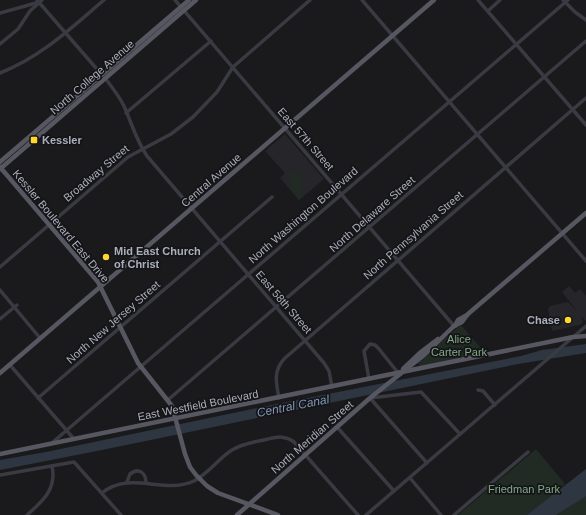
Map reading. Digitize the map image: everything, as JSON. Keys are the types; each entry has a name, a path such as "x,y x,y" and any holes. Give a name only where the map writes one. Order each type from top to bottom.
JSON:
{"main road":[{"name":"North College Avenue","path":"183,9 189,0"},
{"name":"North College Avenue","path":"0,162 183,9 196,0"},
{"name":"Central Avenue","path":"0,373 434,0"},
{"name":"North College Avenue","path":"0,168 103,77"},
{"name":"Kessler Boulevard East Drive","path":"0,168 98,282 141,367 169,400 174,409 187,460 198,478 215,492 278,515"},
{"name":"North Meridian Street","path":"399,374 407,364 454,326 461,318 468,314 586,213"},
{"name":"North Meridian Street","path":"237,515 372,396 415,362 442,336"},
{"name":"East Westfield Boulevard","path":"0,454 399,374 573,337 586,336"},
{"path":"415,362 419,369"}],"street":[{"path":"0,74 49,47 104,0"},
{"name":"East 57th Street","path":"175,0 454,326"},
{"name":"Broadway Street","path":"0,267 122,162 177,130 199,113 217,92 233,67 310,0"},
{"path":"362,0 586,261"},
{"path":"478,0 586,126"},
{"path":"488,11 500,0"},
{"path":"0,13 28,6 39,1"},
{"path":"0,44 18,29 30,10 39,1"},
{"name":"East 58th Street","path":"39,1 115,91 135,136 150,160 327,367 332,387"},
{"path":"565,1 575,12 586,20"},
{"name":"North Washington Boulevard","path":"51,444 450,102 565,1"},
{"path":"126,113 211,41"},
{"name":"North Delaware Street","path":"169,400 586,41"},
{"name":"North Pennsylvania Street","path":"279,398 275,380 278,368 284,359 586,98"},
{"name":"North New Jersey Street","path":"38,398 272,197"},
{"path":"0,290 16,306 40,338"},
{"path":"0,319 16,306"},
{"path":"366,515 586,326"},
{"path":"369,379 364,351 370,344 375,345 379,349 399,374"},
{"path":"10,365 74,439"},
{"path":"478,390 483,391 495,405"},
{"path":"372,396 421,392 460,434"},
{"path":"372,396 427,463"},
{"path":"338,426 394,491"},
{"path":"102,493 113,486 127,482 177,485 189,483 198,478 230,451 243,445 279,437 286,437 294,442 358,515"},
{"path":"454,515 528,452"},
{"path":"0,475 74,462 120,515"},
{"path":"27,515 42,502 49,492 53,479 52,466"},
{"path":"127,482 130,474 134,471 138,471 145,475 146,483"},
{"path":"410,478 442,515"}],"shaded area":[{"path":"285,134 324,179 299,200 280,178 285,173 265,151"},
{"path":"569,286 575,293 580,289 586,296 586,321 581,316 583,322 580,325 552,331 548,309 550,306 568,302 577,311 562,292"}],"green space":[{"path":"295,169 303,178 302,183 305,187 300,191 304,196 299,200 289,188 294,184 287,176"},
{"name":"Alice Carter Park","path":"461,325 486,354 421,367 417,362"},
{"name":"Friedman Park","path":"536,449 565,484 543,504 527,515 458,515"},
{"path":"586,496 586,515 556,515"}],"water":[{"name":"Central Canal","path":"586,344 586,353 518,364 0,470 0,460 521,356 542,350"},
{"path":"586,469 585,497 556,515 527,515"}],"place":[{"name":"Kessler","path":"34,140"},
{"name":"Mid East Church of Christ","path":"106,257"},
{"name":"Chase","path":"568,320"}]}
